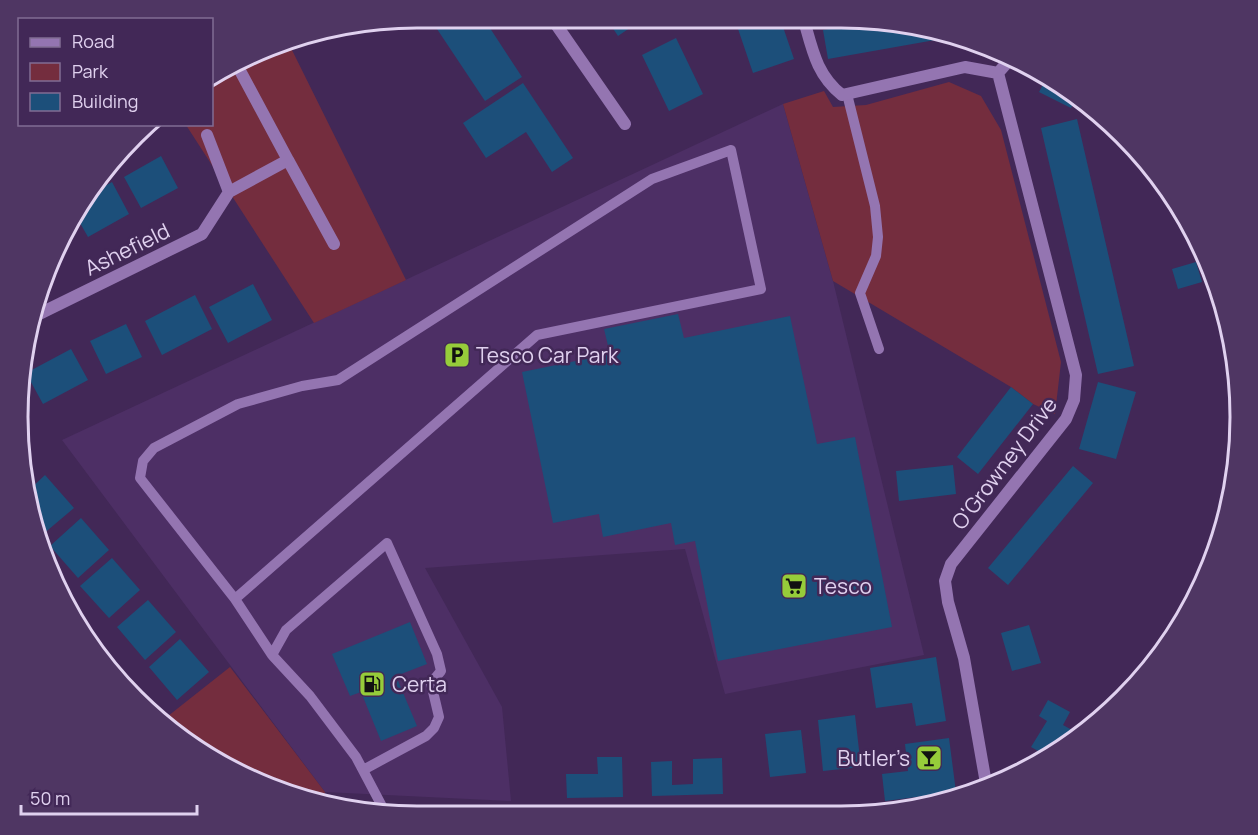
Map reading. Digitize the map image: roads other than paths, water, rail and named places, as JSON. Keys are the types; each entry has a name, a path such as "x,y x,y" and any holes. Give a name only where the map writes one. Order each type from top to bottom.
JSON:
{"street":[{"path":"559,28 626,124"},
{"path":"806,28 816,64 828,84 842,95 965,67 998,73 1004,65"},
{"path":"240,71 334,244"},
{"name":"O'Growney Drive","path":"985,779 964,658 954,628 945,581 951,564 1066,419 1074,400 1076,375 998,73"},
{"path":"207,135 229,192 288,160"},
{"name":"Ashefield","path":"43,312 202,234 229,192"}],"lane":[{"path":"847,94 875,206 876,256 860,292 879,349"},
{"path":"235,599 537,335 761,289 730,150 652,179 338,380 302,386 238,404 154,448 143,461 140,478 235,599 272,656 310,696 356,757 381,805"},
{"path":"272,656 286,630 387,543 437,654 441,671 430,683 439,717 434,729 426,736 363,770"}],"place":[{"name":"Tesco Car Park","path":"457,355"},
{"name":"Tesco","path":"794,586"},
{"name":"Certa","path":"372,684"},
{"name":"Butler’s","path":"929,758"}]}
